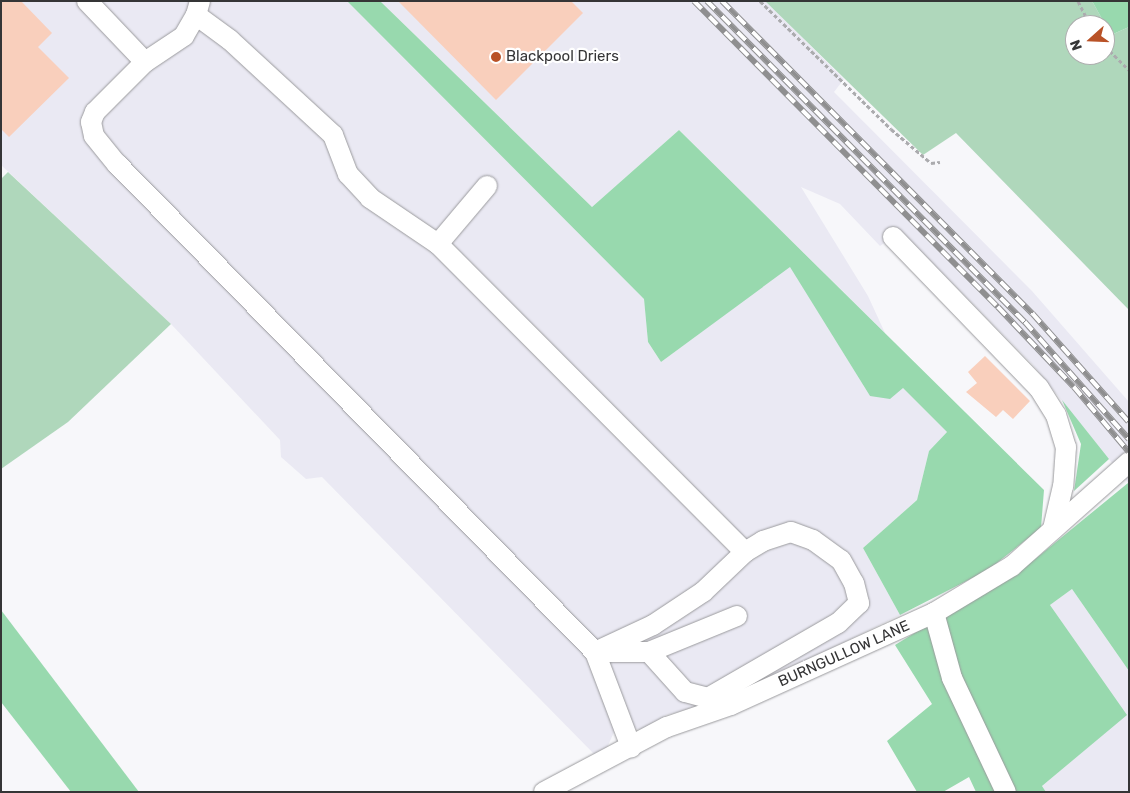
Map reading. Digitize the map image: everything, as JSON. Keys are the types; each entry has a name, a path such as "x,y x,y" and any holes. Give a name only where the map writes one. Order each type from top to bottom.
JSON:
{"street":[{"path":"87,1 145,62"},
{"path":"631,747 595,652 99,145 92,127 95,112 145,62 184,36 198,8 333,135 348,174 370,198 438,244 745,552"},
{"path":"438,244 488,186"},
{"path":"893,237 1039,388 1056,415 1066,447 1063,486 1053,529"},
{"name":"BURNGULLOW LANE","path":"544,792 667,727 731,705 934,613 1012,566 1122,467"},
{"path":"595,652 654,625 703,592 745,552 763,541 791,532 813,540 840,560 854,583 860,603 838,623 708,698 685,692 648,652"},
{"path":"934,613 952,678 1006,792"},
{"path":"595,652 648,652 737,616"}],"path":[{"path":"760,1 891,129 931,163 940,162"},
{"path":"1078,1 1085,15"},
{"path":"1115,56 1129,70"}],"shaded area":[{"path":"1,1 347,1 644,299 648,342 661,362 790,266 870,396 903,388 947,432 929,451 917,500 863,548 900,615 723,701 666,715 643,730 617,725 607,748 596,756 322,477 306,479 281,457 280,440 171,324 1,165"},
{"path":"380,1 765,1 844,79 834,92 1032,291 1129,402 1129,484 1033,365 901,231 880,246 840,204 801,187 868,296 885,333 679,130 592,207"},
{"path":"1072,589 1129,671 1129,792 1046,792 1042,786 1126,715 1050,605"}],"green space":[{"path":"347,1 380,1 592,207 679,130 1044,490 1041,528 988,570 900,615 863,548 917,500 929,451 947,432 903,388 890,399 870,396 790,267 661,362 648,342 644,299"},
{"path":"765,1 1092,1 1100,15 1065,15 1065,65 1115,65 1115,33 1129,27 1129,310 956,133 923,155"},
{"path":"1092,1 1129,1 1129,27 1115,33 1115,15 1100,15"},
{"path":"8,172 171,324 68,422 1,469 1,179"},
{"path":"1062,400 1109,459 1074,491 1081,444"},
{"path":"1128,483 1129,671 1072,589 1050,605 1127,715 1042,786 1046,792 976,792 969,777 943,792 917,792 887,741 932,704 895,645 1034,560"},
{"path":"1,610 139,792 71,792 1,702"}],"building":[{"path":"1,1 21,1 52,33 38,47 69,78 9,137 1,129"},
{"name":"Blackpool Driers","path":"398,1 571,1 583,13 496,100"},
{"path":"985,356 1030,401 1013,419 1003,410 996,417 966,392 977,383 968,372"}],"railway":[{"path":"694,1 998,307 1074,387 1129,452"},
{"path":"707,1 1025,322 1129,439"},
{"path":"722,1 1033,314 1129,422"}],"place":[{"name":"Blackpool Driers","path":"496,57"}]}
